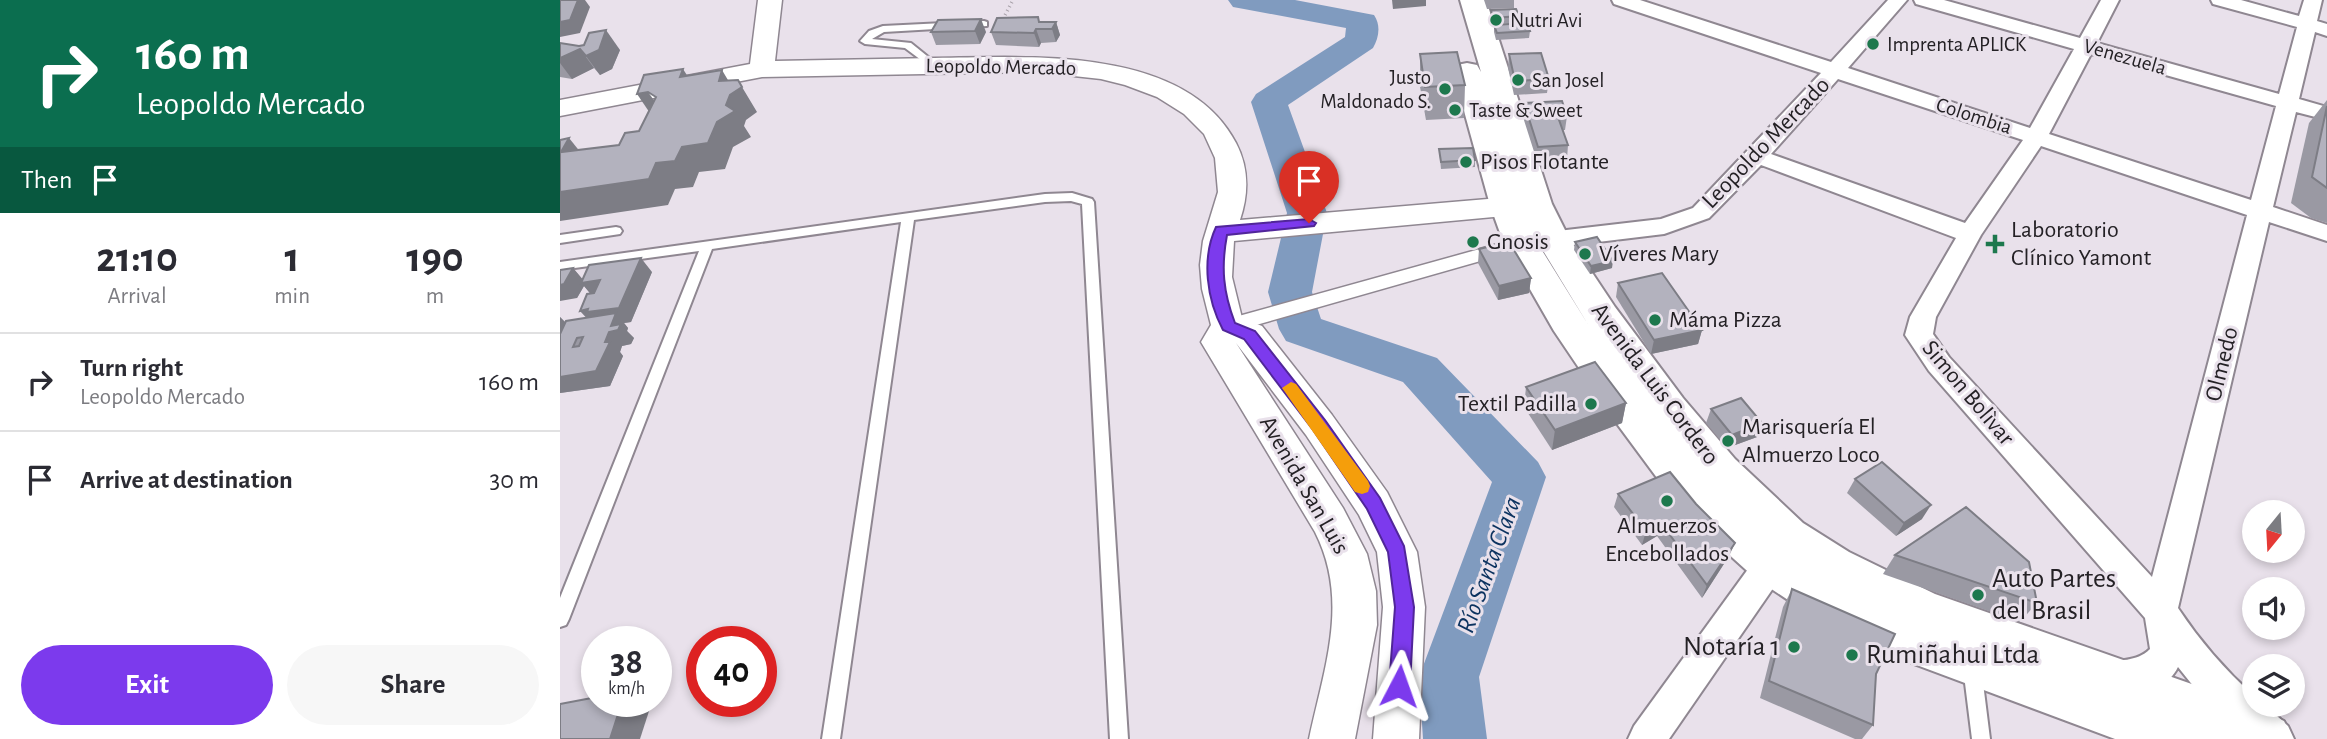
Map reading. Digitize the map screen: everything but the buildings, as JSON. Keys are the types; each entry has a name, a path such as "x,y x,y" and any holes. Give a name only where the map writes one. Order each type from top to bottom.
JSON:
{"main road":[{"name":"Avenida Luis Cordero","path":"1451,0 1465,65 1567,322 1698,500 1771,564 1841,610 1888,632 2185,739"},
{"name":"Avenida Luis Cordero","path":"1473,0 1529,223 1602,316 1669,409 1720,471 1787,536 1833,566 1922,611 2225,720 2266,739"}],"street":[{"path":"762,69 770,0"},
{"name":"Colombia","path":"1621,0 1670,7 1835,70 2327,233"},
{"name":"Leopoldo Mercado","path":"560,108 762,69 1037,64 1094,69 1143,81 1189,104 1216,131 1231,163 1233,194 1221,231 1386,215 1529,223 1664,226 1701,213 1757,156 1898,0"},
{"name":"Venezuela","path":"1923,0 2327,114"},
{"name":"Simon Bolìvar","path":"2110,0 2036,137 1970,234 1923,317 1919,335 1939,364 2160,610 2183,646 2215,685 2275,739"},
{"path":"2220,0 2316,18"},
{"name":"Olmedo","path":"2101,675 2122,678 2141,675 2157,668 2167,656 2169,642 2160,610 2287,103 2316,18"},
{"path":"1757,156 1970,234"},
{"path":"1228,326 1370,286 1529,223"},
{"name":"Avenida San Luis","path":"1221,231 1214,261 1217,294 1228,326 1250,335 1319,425 1374,504 1397,552 1404,607 1396,739"},
{"name":"Avenida San Luis","path":"1228,326 1218,342 1329,520 1346,554 1355,591 1355,625 1332,739"},
{"path":"1647,739 1771,564"}],"lane":[{"path":"933,66 908,45 865,41 872,33 883,29 984,24"},
{"path":"560,266 1045,198 1072,197 1088,202 1119,739"},
{"path":"831,739 908,217"},
{"path":"560,239 616,231"},
{"path":"560,619 707,246"},
{"path":"1971,663 1981,739"}],"waterway":[{"name":"Río Santa Clara","path":"1244,0 1363,22 1361,41 1269,102 1307,213 1290,292 1302,329 1420,370 1520,477 1449,677 1455,739"}],"slow traffic":[{"path":"1291,388 1362,486"}],"place":[{"name":"Nutri Avi","path":"1496,20"},
{"name":"Imprenta APLICK","path":"1873,44"},
{"name":"San Josel","path":"1518,80"},
{"name":"Justo Maldonado S.","path":"1445,89"},
{"name":"Taste & Sweet","path":"1455,110"},
{"name":"Pisos Flotante","path":"1466,162"},
{"name":"Gnosis","path":"1473,242"},
{"name":"Laboratorio Clínico Yamont","path":"1995,244"},
{"name":"Víveres Mary","path":"1585,254"},
{"name":"Máma Pizza","path":"1655,320"},
{"name":"Textil Padilla","path":"1591,404"},
{"name":"Marisquería El Almuerzo Loco","path":"1728,441"},
{"name":"Almuerzos Encebollados","path":"1667,501"},
{"name":"Auto Partes del Brasil","path":"1978,595"},
{"name":"Notaría 1","path":"1794,647"},
{"name":"Rumiñahui Ltda","path":"1852,655"}],"route":[{"path":"1309,223 1221,231 1214,261 1217,294 1228,326 1250,335 1319,425 1374,504 1397,552 1404,607 1399,686"}]}
